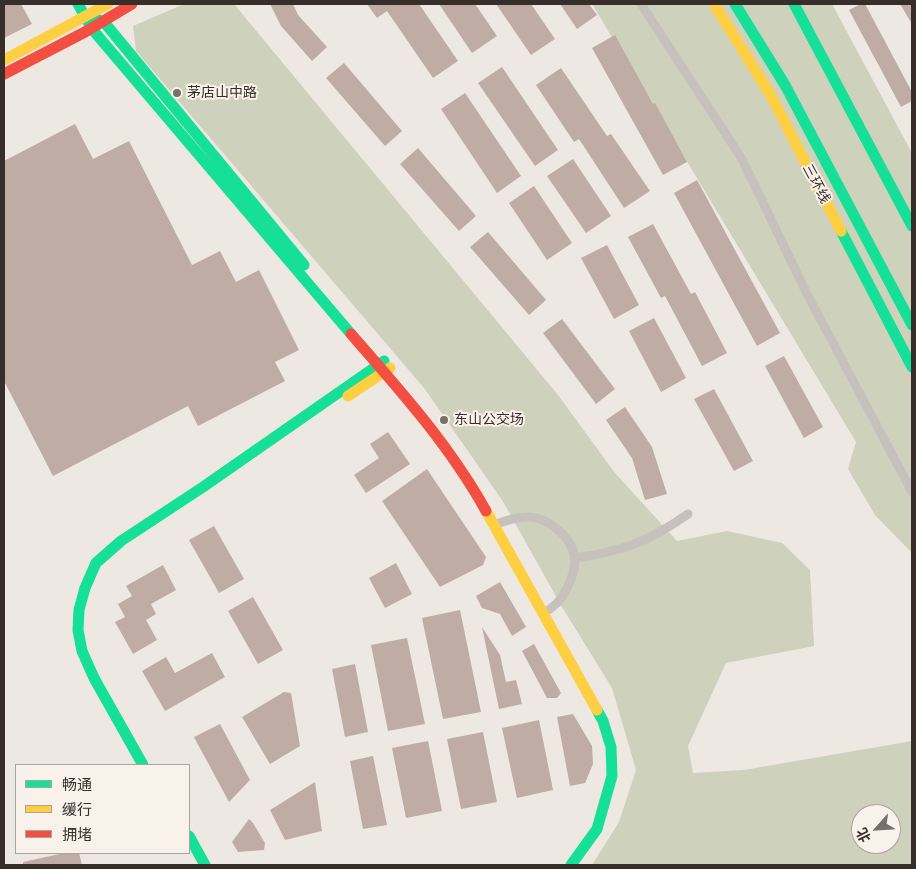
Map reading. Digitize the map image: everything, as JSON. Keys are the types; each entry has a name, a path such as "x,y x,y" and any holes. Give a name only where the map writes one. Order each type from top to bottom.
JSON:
{"main road":[{"path":"78,4 92,29 384,367"},
{"path":"4,60 108,4"},
{"path":"4,74 67,40 92,29 132,4"},
{"name":"三环线","path":"714,4 770,94 912,367"},
{"name":"三环线","path":"735,4 785,85 912,325"},
{"path":"794,4 912,226"},
{"path":"85,15 104,22 384,367 455,461 497,524 610,719 618,746 620,777 603,832 580,865"},
{"path":"142,764 94,678 82,651 78,630 79,610 85,588 96,563 121,541 384,367"},
{"path":"147,764 98,676 86,650 82,630 83,610 100,566 124,544 384,367"},
{"path":"546,611 603,722 611,748 612,776 597,829 571,865"},
{"path":"190,838 205,865"},
{"path":"190,847 200,865"}],"street":[{"path":"641,4 742,158 806,292 912,492"},
{"path":"574,558 613,552 631,546 668,528 688,514"},
{"path":"497,524 530,517 544,522 566,538 574,555 575,568 562,597 546,611"}],"green space":[{"path":"184,4 234,4 558,395 615,473 677,541 727,531 782,543 810,570 814,646 726,663 688,746 693,773 744,770 912,741 912,865 592,865 619,822 636,770 612,688 562,607 502,500 424,388 136,51 133,26"},
{"path":"592,4 832,4 912,153 912,553 875,515 848,469 856,442"}],"building":[{"path":"4,4 21,4 32,24 4,38"},
{"path":"270,4 293,4 298,15 327,47 312,61 281,26"},
{"path":"367,4 419,4 458,61 433,78 387,11 377,18"},
{"path":"439,4 475,4 497,36 472,53"},
{"path":"496,4 531,4 555,39 531,55"},
{"path":"560,4 589,4 597,15 577,29"},
{"path":"865,4 912,92 912,101 901,107 849,10"},
{"path":"900,4 912,4 912,24"},
{"path":"615,35 687,162 663,175 592,48"},
{"path":"344,63 402,131 385,146 326,78"},
{"path":"502,67 558,150 535,166 478,83"},
{"path":"561,68 607,136 611,134 650,191 624,208 579,139 574,142 536,85"},
{"path":"465,93 521,176 497,193 441,109"},
{"path":"75,124 93,159 129,141 192,265 220,251 236,282 259,270 299,350 275,362 285,381 198,426 188,406 53,476 4,381 4,161"},
{"path":"418,148 476,216 459,231 400,164"},
{"path":"573,159 611,216 586,233 547,176"},
{"path":"697,180 780,333 757,346 674,193"},
{"path":"534,186 572,243 547,260 509,203"},
{"path":"653,224 691,294 695,292 727,353 702,366 665,296 661,298 628,237"},
{"path":"488,232 546,300 529,315 470,247"},
{"path":"607,245 639,305 614,319 581,258"},
{"path":"654,318 686,378 661,392 629,331"},
{"path":"562,319 615,389 596,404 543,333"},
{"path":"784,356 823,427 804,438 765,366"},
{"path":"714,389 753,461 734,471 694,399"},
{"path":"625,407 652,447 667,494 645,500 632,458 606,420"},
{"path":"388,432 410,464 366,493 354,475 379,458 370,444"},
{"path":"427,469 486,557 483,565 440,587 382,501"},
{"path":"214,526 244,579 219,593 189,540"},
{"path":"396,563 412,594 385,608 369,578"},
{"path":"163,565 176,590 151,604 156,614 146,620 157,640 133,654 115,622 125,617 118,604 132,596 126,586"},
{"path":"500,582 526,627 512,636 500,614 482,608 476,596"},
{"path":"253,597 283,650 258,664 228,611"},
{"path":"460,610 481,712 443,719 422,618"},
{"path":"482,627 500,655 506,682 516,680 522,704 499,709"},
{"path":"407,638 425,724 388,731 371,645"},
{"path":"534,644 561,693 557,698 547,698 522,651"},
{"path":"212,653 225,677 165,711 142,671 166,657 175,673"},
{"path":"355,664 368,732 345,737 332,669"},
{"path":"284,692 291,693 300,746 270,764 242,717"},
{"path":"573,714 592,746 593,764 585,783 570,786 557,717"},
{"path":"539,720 553,790 517,798 502,728"},
{"path":"220,724 250,780 229,802 194,737"},
{"path":"483,732 497,802 461,809 447,739"},
{"path":"428,741 442,811 406,818 392,748"},
{"path":"373,756 387,825 363,829 350,761"},
{"path":"315,782 322,831 285,840 270,810"},
{"path":"249,819 265,843 264,850 238,852 232,842"},
{"path":"59,854 79,854 82,865 23,865 23,862"}],"traffic: fast":[{"path":"78,4 92,29 351,334"},
{"path":"735,4 785,85 912,325"},
{"path":"794,4 912,226"},
{"path":"85,15 104,22 304,265"},
{"path":"841,231 912,367"},
{"path":"142,764 94,678 82,651 78,630 79,610 85,588 96,563 121,541 203,487 384,361"},
{"path":"571,865 597,829 612,776 611,747 603,721 597,710"},
{"path":"190,838 205,865"}],"traffic: slow":[{"path":"4,60 108,4"},
{"path":"714,4 770,94 841,231"},
{"path":"348,396 390,368"},
{"path":"486,511 597,710"}],"traffic: jam":[{"path":"4,74 85,32 132,4"},
{"path":"351,334 406,397 440,441 457,464 486,511"}],"place":[{"name":"茅店山中路","path":"177,93"},
{"name":"东山公交场","path":"444,420"}]}
